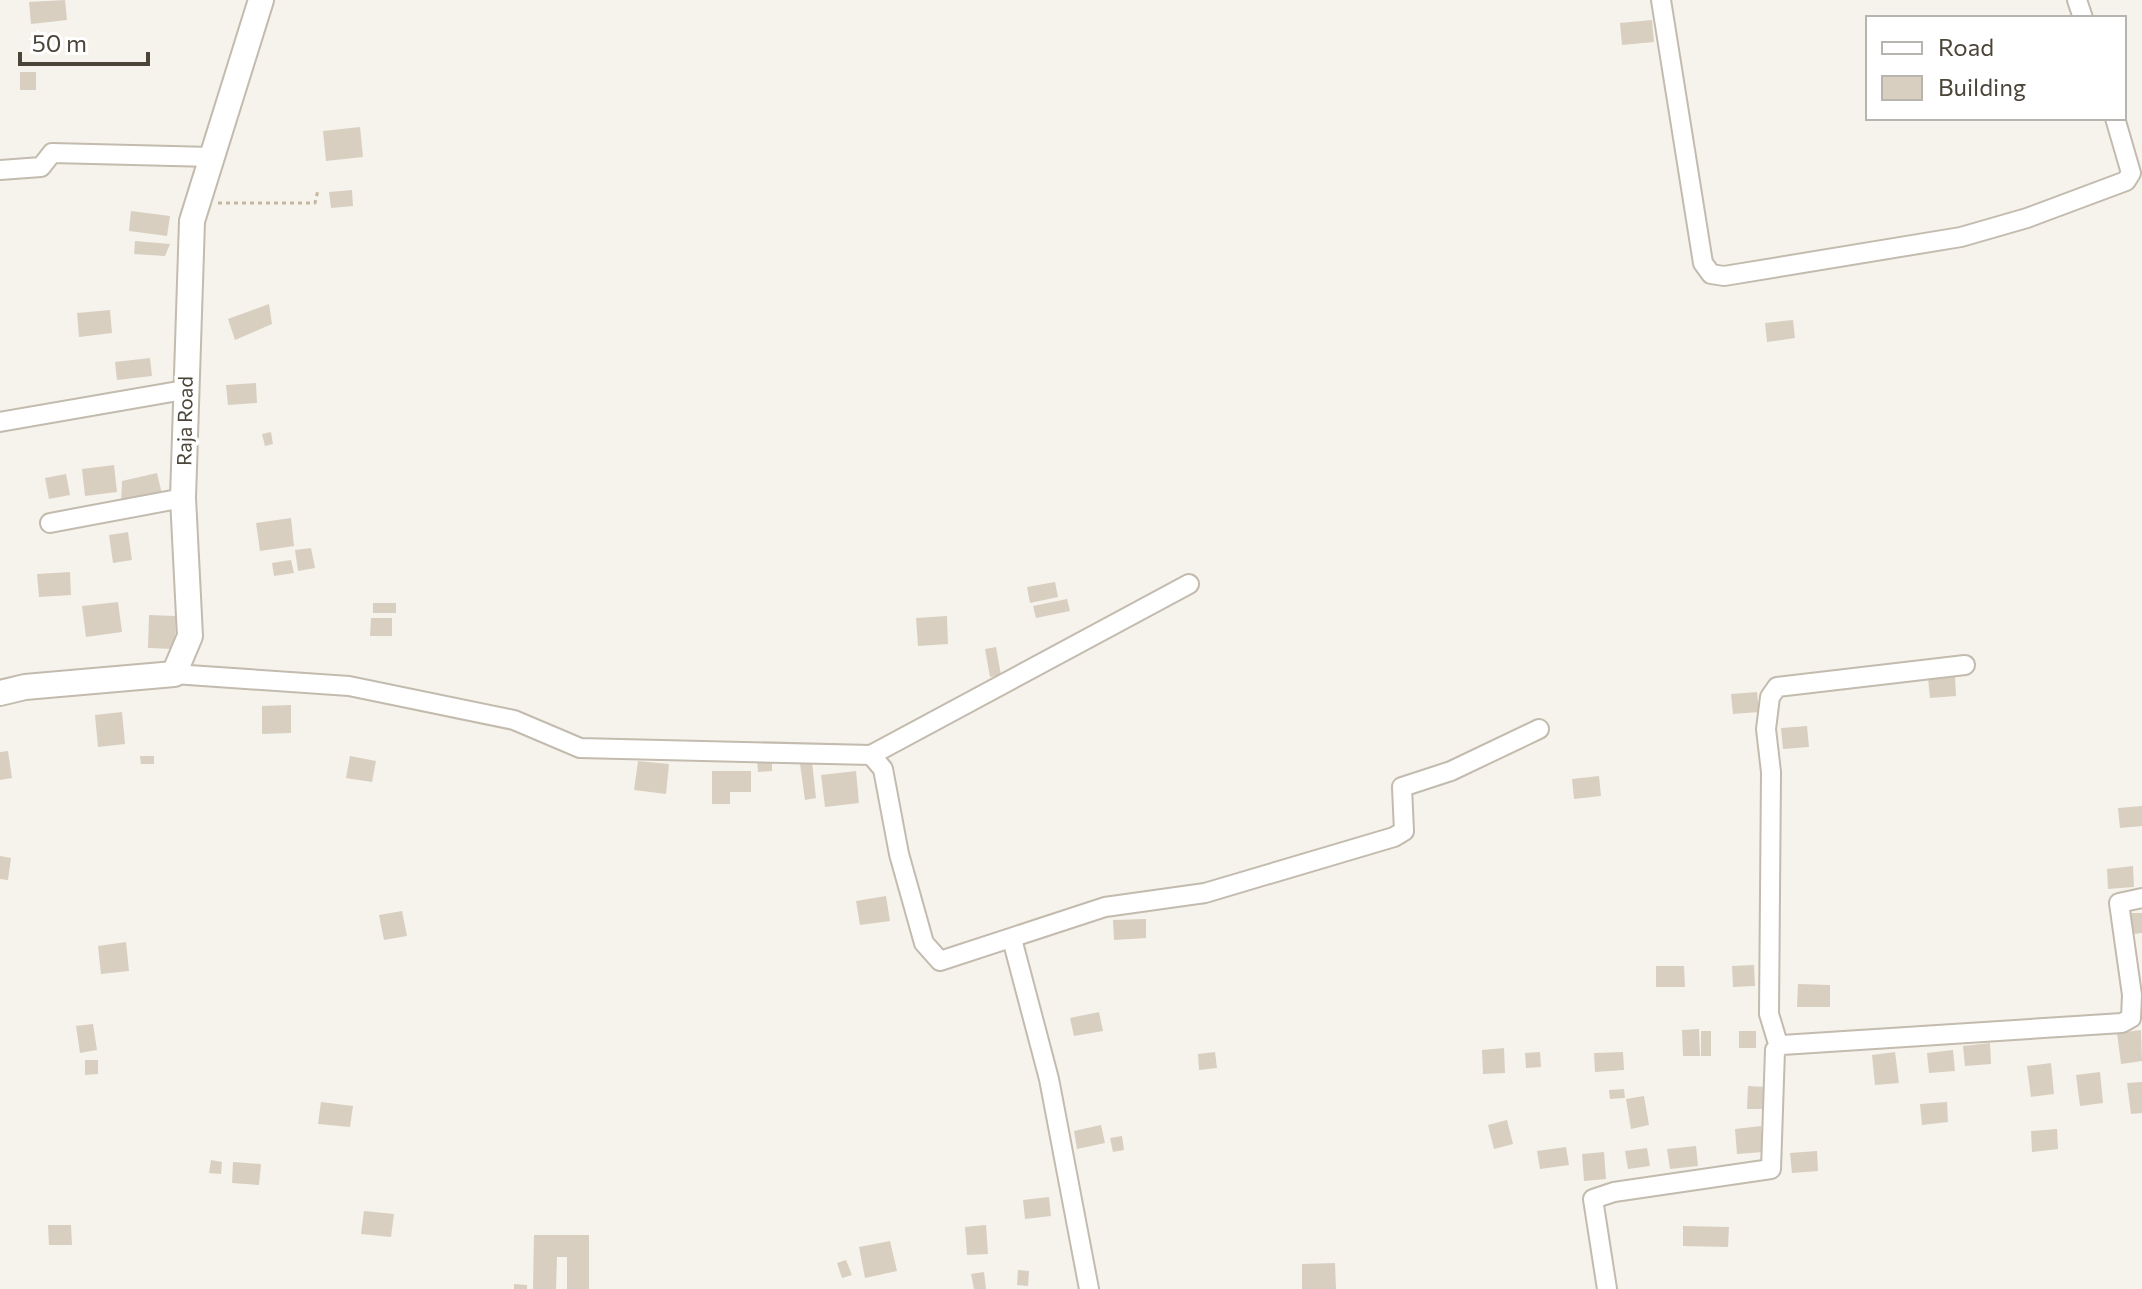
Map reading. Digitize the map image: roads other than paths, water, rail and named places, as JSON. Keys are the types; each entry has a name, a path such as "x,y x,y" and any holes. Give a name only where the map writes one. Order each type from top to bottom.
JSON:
{"street":[{"name":"Raja Road","path":"174,674 190,636 183,498 184,390 192,221 261,0"},
{"path":"1661,0 1703,263 1711,274 1739,274 1961,237 2027,218 2126,181 2131,173 2130,161 2116,120"},
{"path":"0,170 41,167 52,153 212,157"},
{"path":"0,422 184,390"},
{"path":"50,523 183,498"},
{"path":"0,693 25,687 174,674 349,686 514,720 580,748 871,755 1189,584"},
{"path":"1779,1047 1769,1014 1771,772 1766,729 1770,697 1777,687 1965,665"},
{"path":"871,755 883,769 899,854 924,943 940,961 1105,907 1205,893 1394,837 1404,831 1402,787 1451,771 1539,729"},
{"path":"1607,1289 1593,1199 1614,1192 1771,1169 1775,1050 1779,1047 2122,1023 2131,1018 2132,995 2119,903 2142,898"},
{"path":"1012,939 1049,1079 1089,1289"}]}
